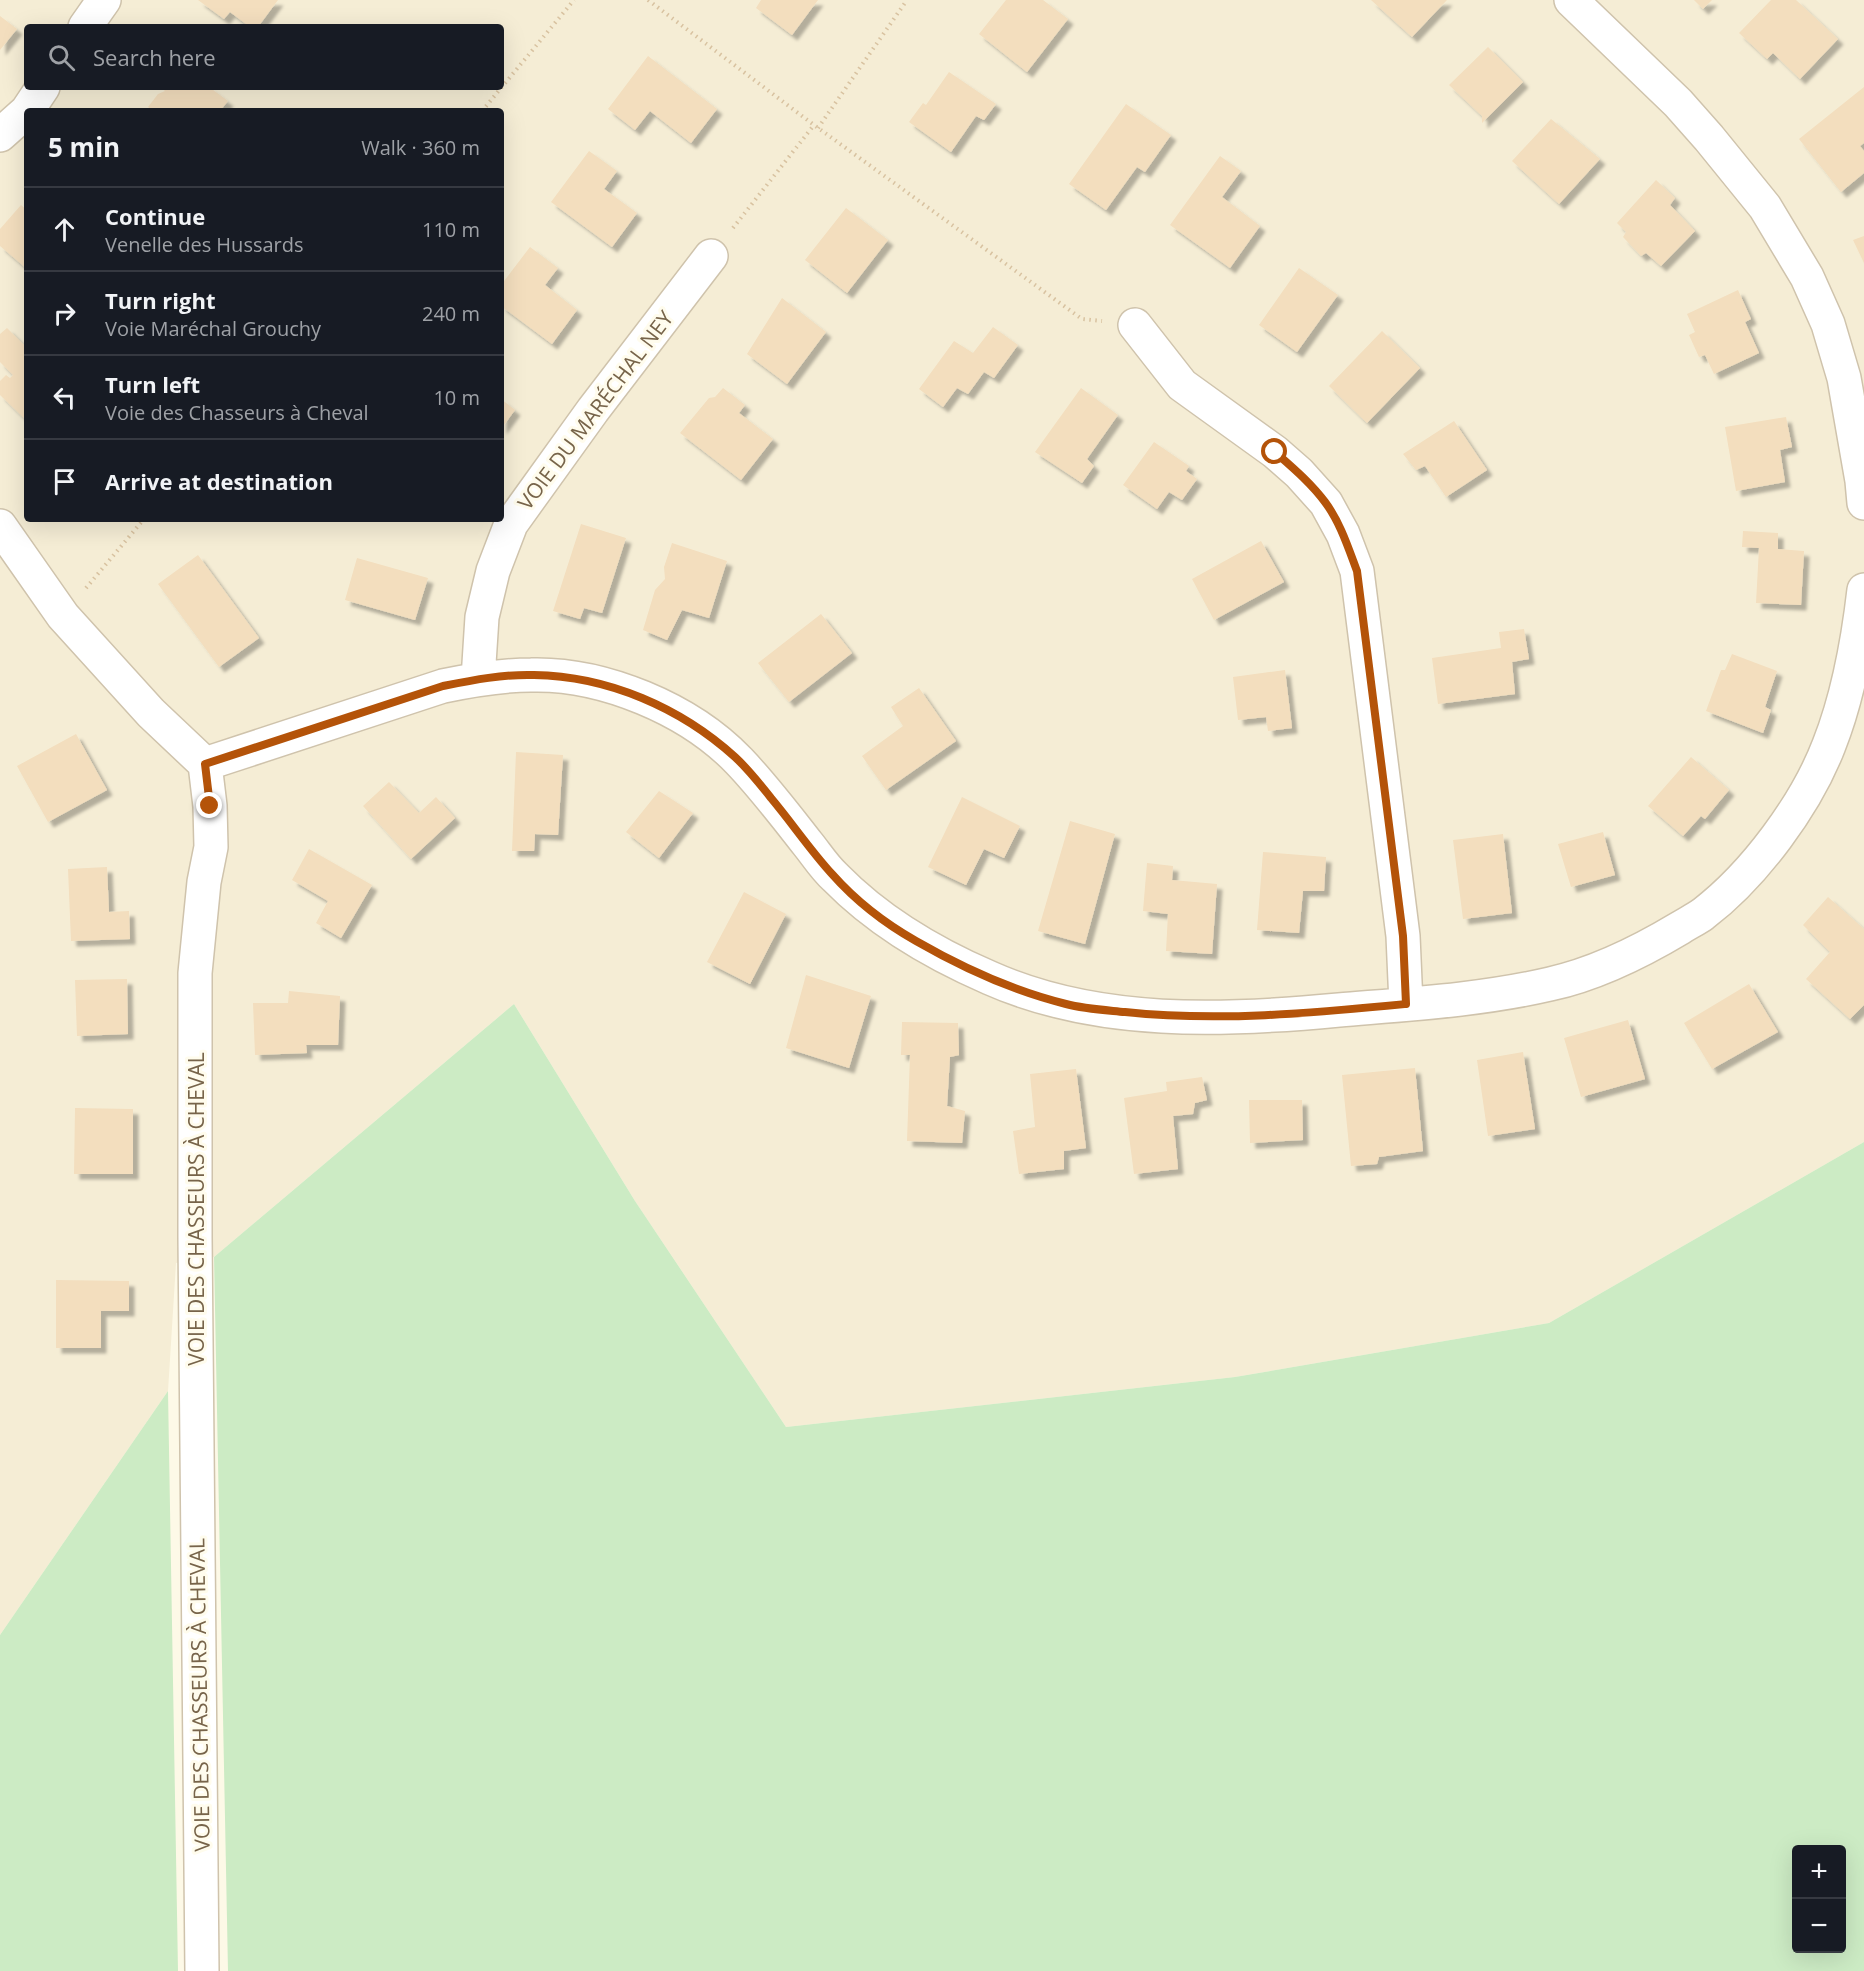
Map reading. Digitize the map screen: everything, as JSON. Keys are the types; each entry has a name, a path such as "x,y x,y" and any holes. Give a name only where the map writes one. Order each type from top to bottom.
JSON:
{"street":[{"path":"87,24 104,0"},
{"path":"1571,0 1678,102 1709,138 1765,207 1807,277 1828,324 1844,378 1864,502"},
{"path":"29,108 41,90"},
{"path":"0,135 24,114"},
{"name":"VOIE DU MARÉCHAL NEY","path":"478,679 482,617 493,571 511,524 593,410 711,256"},
{"path":"1135,325 1182,385 1275,452 1299,473 1326,503 1343,534 1357,571 1403,936 1406,1004"},
{"path":"0,526 63,616 151,713 205,764 443,686 478,679 533,675 577,678 611,687 670,710 704,731 737,759 832,875 874,913 914,940 994,980 1032,994 1068,1005 1161,1016 1294,1015 1475,997 1553,984 1614,963 1658,941 1703,914 1740,880 1768,848 1812,783 1830,744 1842,704 1859,626 1864,590"},
{"name":"VOIE DES CHASSEURS À CHEVAL","path":"202,1971 195,1261 195,973 204,882 211,847 210,806 205,764"}],"path":[{"path":"504,84 574,0"},
{"path":"648,0 816,126 1082,319 1135,325"},
{"path":"711,256 816,126 907,0"},
{"path":"484,108 499,90"},
{"path":"63,616 141,522"}],"shaded area":[{"path":"0,0 1864,0 1864,1142 1549,1323 1235,1377 786,1427 635,1201 514,1004 214,1257 176,1263 168,1391 0,1635"}],"green space":[{"path":"514,1004 635,1201 786,1427 1235,1377 1549,1323 1864,1142 1864,1971 228,1971 214,1257"},
{"path":"168,1391 178,1971 0,1971 0,1635"}],"building":[{"path":"198,0 278,0 260,24 246,24 230,12 224,19"},
{"path":"761,0 818,0 792,35 756,8"},
{"path":"1006,0 1043,0 1068,19 1027,72 979,34"},
{"path":"1371,0 1447,0 1412,37"},
{"path":"1694,0 1712,0 1703,9"},
{"path":"1771,0 1796,0 1838,39 1800,79 1773,53 1767,59 1739,33"},
{"path":"0,16 17,29 0,50"},
{"path":"1488,47 1523,82 1482,123 1482,116 1449,85"},
{"path":"648,56 717,109 691,143 650,111 635,130 608,109"},
{"path":"949,72 996,104 984,120 976,116 951,152 909,122 923,103 926,105"},
{"path":"1864,87 1864,143 1860,146 1864,151 1864,173 1841,192 1799,139"},
{"path":"213,90 228,101 222,108 148,107 158,94 165,91"},
{"path":"1126,104 1171,135 1145,172 1137,167 1106,210 1069,184"},
{"path":"1551,119 1600,159 1559,204 1512,161"},
{"path":"589,151 617,171 604,189 637,213 612,247 551,202"},
{"path":"1220,156 1241,171 1222,197 1260,226 1230,268 1170,225"},
{"path":"1656,180 1675,198 1670,205 1695,231 1661,266 1646,253 1641,256 1623,237 1626,232 1617,223"},
{"path":"21,205 24,208 24,266 0,246 0,229"},
{"path":"846,208 888,240 847,293 805,260"},
{"path":"1864,236 1864,263 1853,240"},
{"path":"530,247 558,268 545,285 577,310 552,344 504,308 504,281"},
{"path":"1299,268 1338,295 1297,352 1259,325"},
{"path":"1738,290 1751,319 1745,322 1759,353 1714,374 1705,355 1699,357 1689,335 1695,332 1687,314"},
{"path":"782,298 826,332 787,384 747,354"},
{"path":"993,327 1018,345 994,378 984,372 968,394 957,388 943,407 919,389 954,341 973,353"},
{"path":"7,328 24,345 24,418 0,395 0,381 6,375 10,378 13,375 0,362 0,334"},
{"path":"1382,331 1420,368 1367,423 1329,386"},
{"path":"723,388 745,405 739,413 773,439 741,480 680,433 709,398 715,397"},
{"path":"1081,388 1118,415 1087,459 1094,466 1082,483 1035,452"},
{"path":"504,401 515,410 504,425"},
{"path":"1786,417 1792,447 1780,450 1785,482 1736,491 1725,427"},
{"path":"1454,421 1487,470 1446,497 1425,466 1416,470 1403,454"},
{"path":"1154,442 1189,466 1186,471 1197,479 1182,500 1169,492 1157,509 1123,485"},
{"path":"581,524 626,538 602,613 584,608 580,619 553,611"},
{"path":"1743,531 1778,533 1778,549 1804,551 1801,605 1756,603 1759,548 1742,547"},
{"path":"1261,541 1284,582 1214,620 1192,579"},
{"path":"672,543 727,561 709,618 682,610 667,640 643,630 655,590 665,579 664,567"},
{"path":"198,555 259,638 219,667 158,584"},
{"path":"357,558 428,578 415,620 345,600"},
{"path":"821,614 852,653 789,702 758,663"},
{"path":"1524,629 1529,659 1512,662 1515,694 1438,704 1432,658 1501,648 1499,632"},
{"path":"1732,654 1777,671 1765,707 1771,710 1763,733 1706,711 1721,670 1725,670"},
{"path":"1285,670 1292,728 1268,731 1266,717 1238,720 1233,677"},
{"path":"919,688 956,741 886,790 862,756 903,726 891,707"},
{"path":"76,734 107,790 48,822 17,766"},
{"path":"516,752 563,755 558,835 535,834 534,851 512,851"},
{"path":"1691,757 1729,790 1705,819 1701,816 1683,836 1648,806"},
{"path":"389,782 419,813 436,797 455,818 411,859 363,806"},
{"path":"659,791 693,813 659,858 626,832"},
{"path":"962,797 1020,826 1004,858 984,849 966,885 928,867"},
{"path":"1070,821 1115,834 1085,944 1038,931"},
{"path":"1603,832 1615,875 1571,887 1558,844"},
{"path":"1503,834 1512,913 1463,919 1453,840"},
{"path":"309,849 372,885 341,938 316,923 328,901 292,880"},
{"path":"1263,852 1326,857 1324,891 1303,891 1299,933 1257,930"},
{"path":"1147,863 1173,866 1172,880 1217,884 1212,954 1166,951 1168,914 1143,911"},
{"path":"107,867 109,912 129,911 130,939 71,941 68,869"},
{"path":"744,892 786,914 750,984 707,962"},
{"path":"1828,897 1864,929 1864,1005 1850,1019 1806,979 1830,952 1803,925"},
{"path":"806,975 871,996 849,1068 786,1048"},
{"path":"127,979 128,1034 77,1036 75,980"},
{"path":"1749,984 1778,1032 1712,1069 1684,1023"},
{"path":"289,991 340,996 338,1045 306,1045 307,1053 255,1055 253,1003 288,1003"},
{"path":"1628,1020 1645,1079 1581,1097 1564,1038"},
{"path":"902,1022 958,1023 959,1055 950,1057 947,1106 965,1111 962,1143 907,1141 910,1055 901,1055"},
{"path":"1523,1052 1535,1129 1488,1136 1477,1060"},
{"path":"1415,1068 1423,1151 1379,1157 1377,1164 1351,1166 1342,1075"},
{"path":"1076,1069 1086,1148 1064,1151 1064,1169 1019,1174 1013,1131 1035,1127 1030,1074"},
{"path":"1202,1077 1207,1100 1195,1103 1193,1114 1173,1116 1178,1169 1134,1174 1124,1098 1167,1091 1166,1082"},
{"path":"1249,1100 1302,1100 1303,1140 1250,1143"},
{"path":"75,1108 133,1109 133,1174 74,1174"},
{"path":"56,1280 129,1281 129,1311 101,1311 101,1348 56,1348"}],"route":[{"path":"210,806 205,764 443,686 478,679 533,675 577,678 611,687 670,710 704,731 737,759 832,875 874,913 914,940 994,980 1068,1005 1161,1016 1294,1015 1406,1004 1403,936 1357,571 1343,534 1326,503 1299,473 1275,452"}]}
